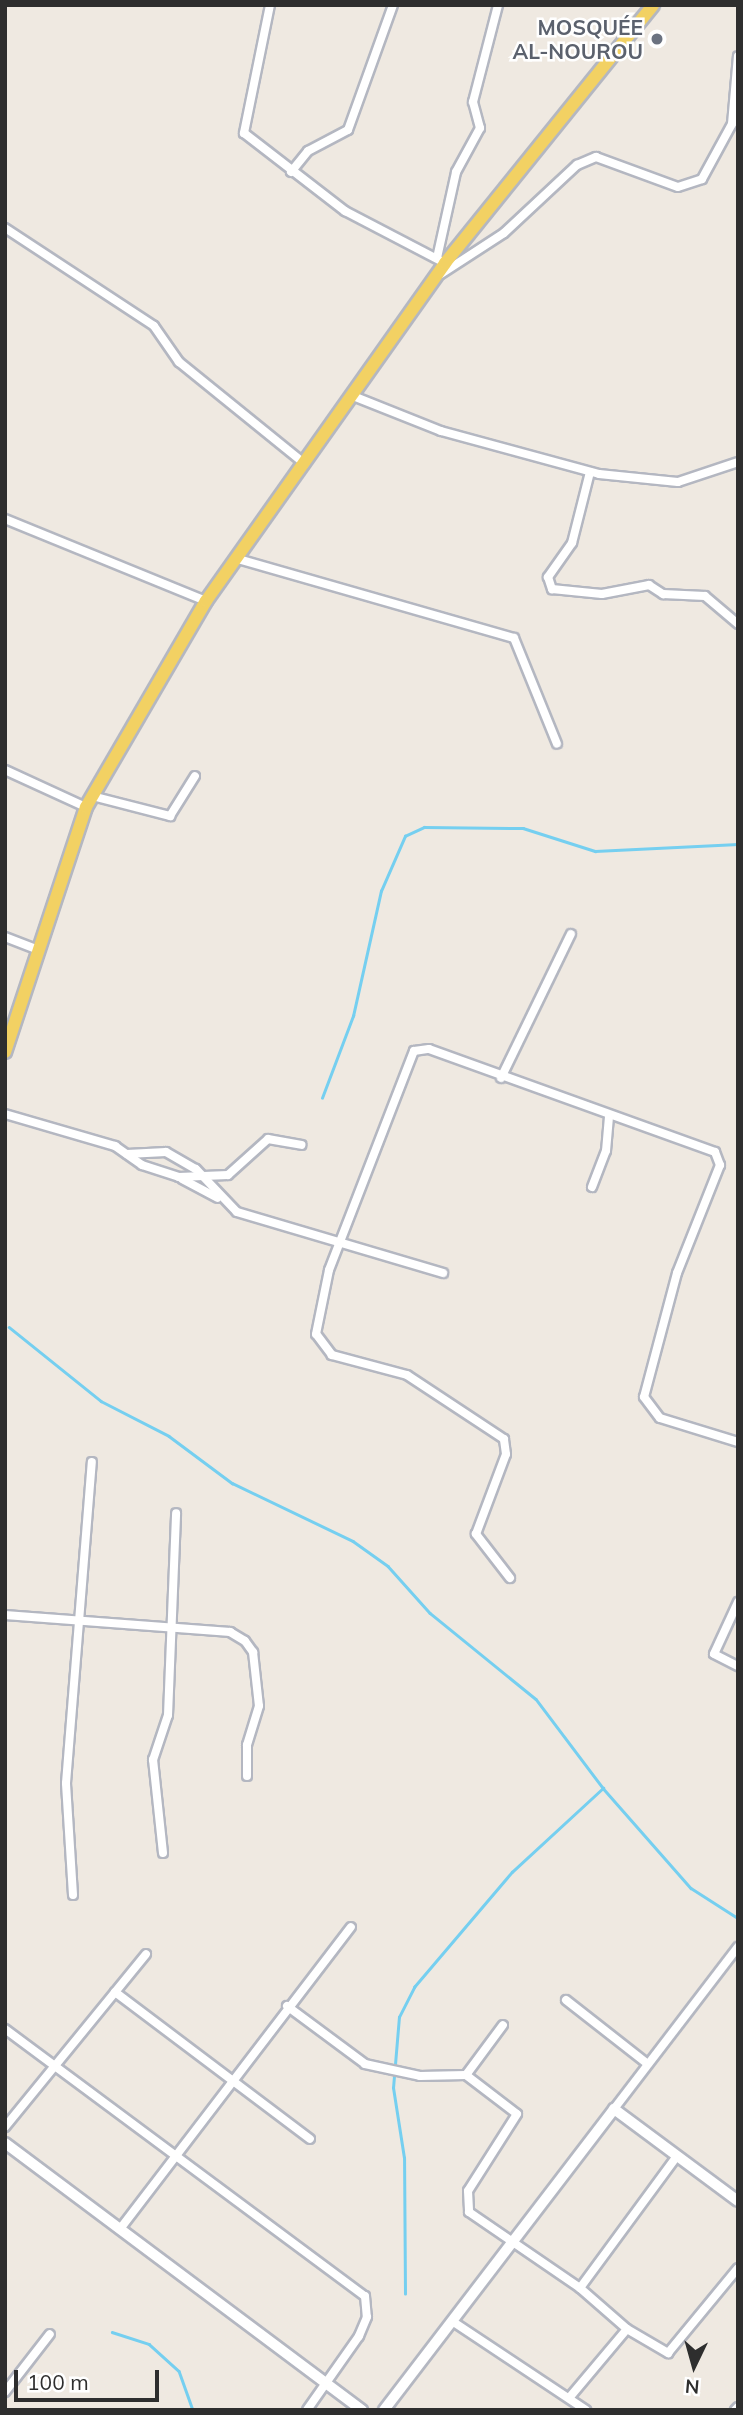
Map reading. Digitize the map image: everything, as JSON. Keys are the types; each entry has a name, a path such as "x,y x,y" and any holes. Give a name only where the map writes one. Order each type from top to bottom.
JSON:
{"main road":[{"path":"5,1052 89,802 206,601 353,396 435,277 441,261 653,5"}],"street":[{"path":"270,5 242,128 291,172 345,211 441,261 456,172 480,128 473,102 498,5"},
{"path":"291,172 308,151 348,131 393,5"},
{"path":"435,277 504,233 577,165 596,157 678,187 702,180 732,124 738,56"},
{"path":"5,228 154,326 178,362 305,464"},
{"path":"353,396 441,431 590,472 678,481 738,462"},
{"path":"590,472 572,543 548,577 552,589 602,594 649,585 663,594 705,596 738,624"},
{"path":"5,519 206,601"},
{"path":"238,559 514,638 557,744"},
{"path":"5,770 89,802 170,816 195,776"},
{"path":"501,1077 541,1005 571,934"},
{"path":"5,937 39,950"},
{"path":"510,1578 477,1534 506,1454 504,1439 407,1375 322,1348 316,1334 338,1243 414,1051 429,1049 609,1117 704,1147 719,1160 677,1273 644,1397 660,1418 738,1442"},
{"path":"5,1114 127,1154 219,1199 237,1212 443,1273"},
{"path":"592,1187 606,1151 609,1117"},
{"path":"179,1178 228,1175 268,1139 301,1145"},
{"path":"127,1154 166,1152 205,1178 219,1199"},
{"path":"73,1895 66,1783 92,1462"},
{"path":"163,1853 152,1788 157,1738 168,1715 167,1627 176,1513"},
{"path":"738,1602 714,1654 738,1666"},
{"path":"5,1615 230,1632 251,1647 259,1706 247,1776"},
{"path":"120,2229 180,2155 287,2006 351,1927"},
{"path":"384,2410 614,2109 645,2062 738,1947"},
{"path":"5,2127 53,2063 146,1954"},
{"path":"115,1992 310,2139"},
{"path":"566,2000 645,2062"},
{"path":"287,2006 365,2064 420,2076 466,2075 517,2115 466,2199 473,2217 513,2240 580,2288 628,2329 668,2353 738,2268"},
{"path":"466,2075 503,2025"},
{"path":"5,2029 180,2155 365,2296 367,2318 359,2336 307,2410"},
{"path":"614,2109 738,2202"},
{"path":"5,2143 362,2410"},
{"path":"580,2288 677,2156"},
{"path":"452,2321 586,2410"},
{"path":"569,2398 628,2329"},
{"path":"5,2392 50,2334"}],"waterway":[{"path":"322,1098 353,1016 381,891 405,836 424,827 523,828 595,851 738,844"},
{"path":"9,1327 101,1401 169,1436 232,1483 353,1541 388,1566 430,1613 536,1699 603,1788 691,1888 738,1918"},
{"path":"405,2294 404,2158 393,2088 399,2017 414,1987 512,1872 603,1788"},
{"path":"112,2332 149,2344 179,2371 193,2410"}],"place":[{"name":"MOSQUÉE AL-NOUROU","path":"657,39"}]}
